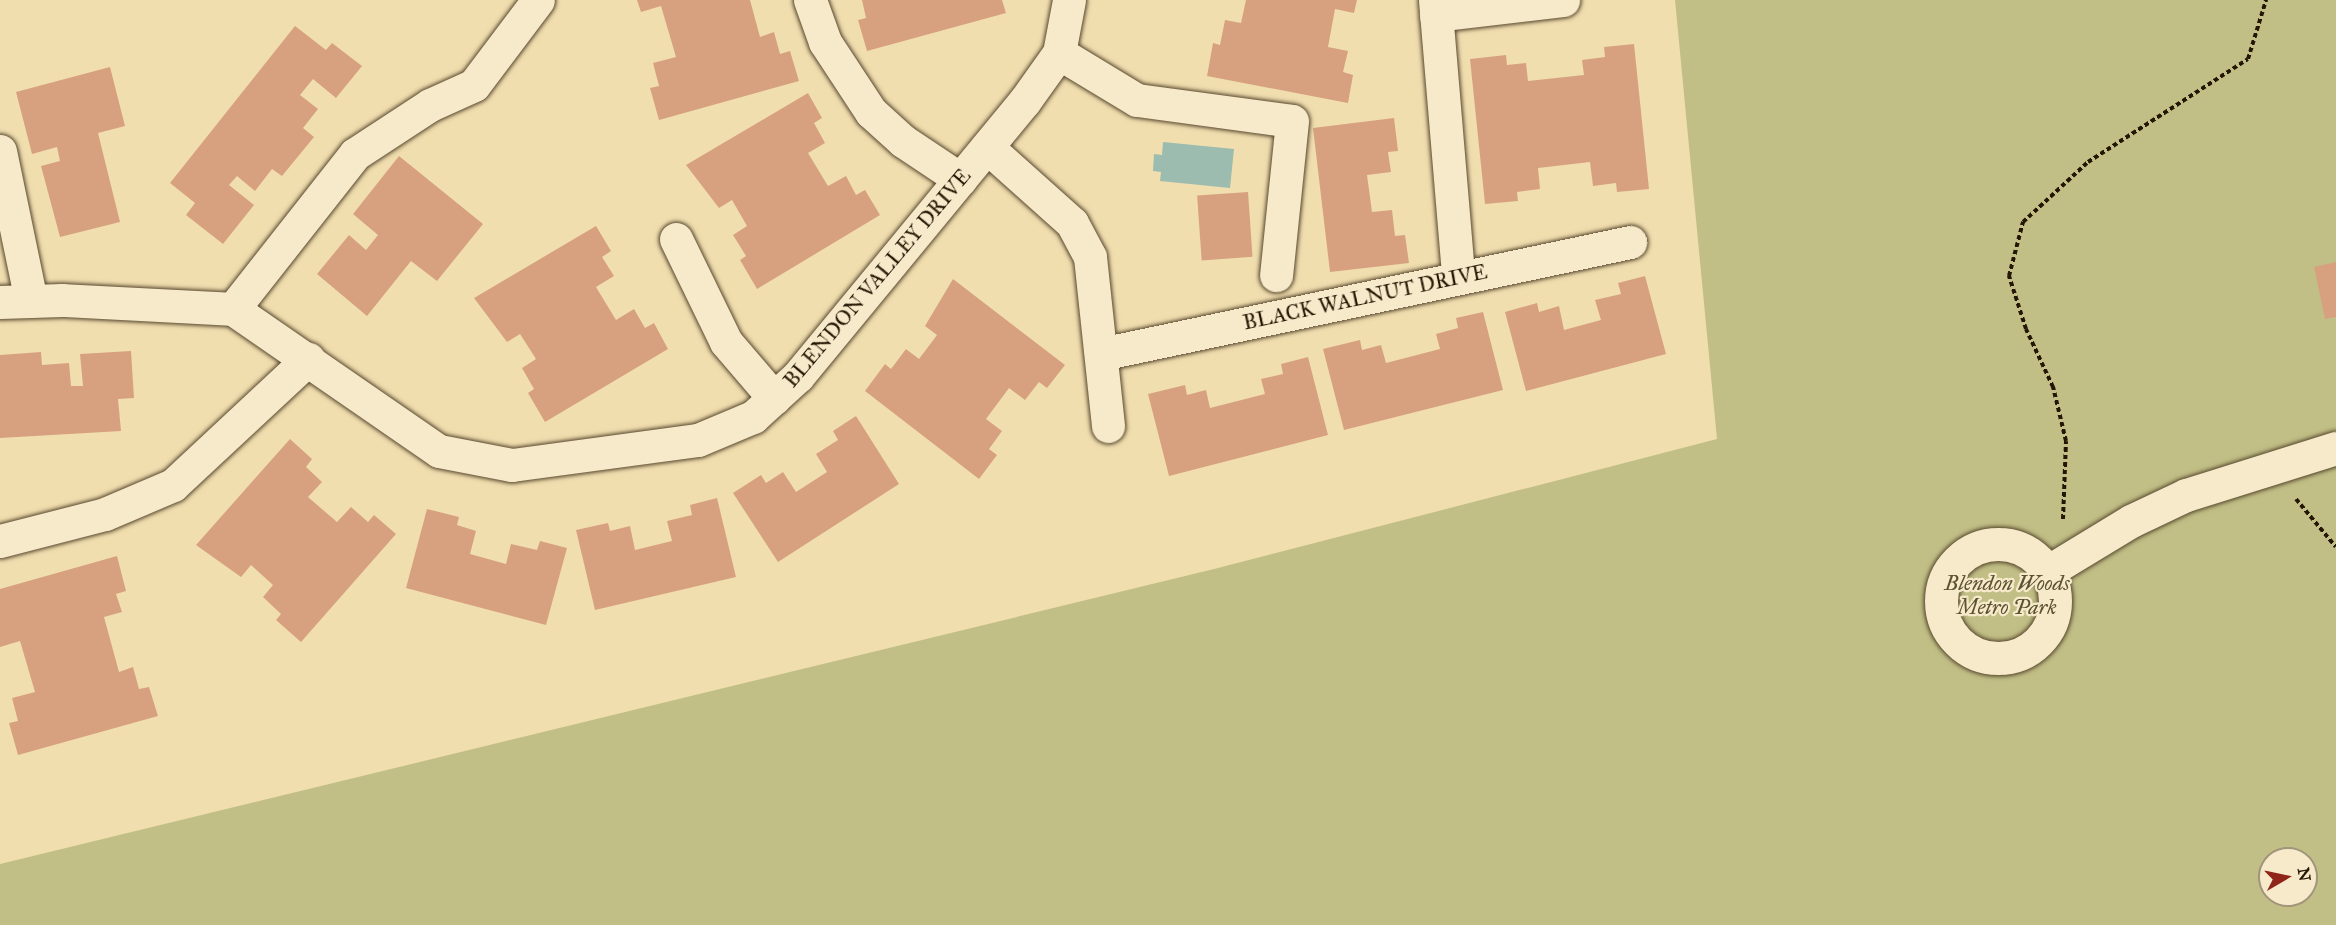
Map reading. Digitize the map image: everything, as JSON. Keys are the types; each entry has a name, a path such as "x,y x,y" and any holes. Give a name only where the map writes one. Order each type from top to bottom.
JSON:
{"street":[{"path":"0,151 16,301 233,309 355,154 430,105 474,85 538,0"},
{"path":"810,0 825,42 871,112 903,141 960,180"},
{"name":"BLENDON VALLEY DRIVE","path":"233,309 439,452 512,465 698,440 753,417 798,376 987,147 1059,53 1069,0"},
{"path":"1458,275 1436,8 1563,0"},
{"path":"1059,53 1137,100 1292,121 1276,275"},
{"path":"987,147 1072,223 1090,257 1108,426"},
{"path":"676,239 726,342 774,398"},
{"name":"BLACK WALNUT DRIVE","path":"1101,354 1458,275 1630,242"},
{"path":"0,542 105,514 173,485 308,359"},
{"path":"2055,567 2186,495 2268,466 2336,448"}],"path":[{"path":"2055,567 2066,441 2052,387 2026,329 2009,276 2023,222 2088,162 2248,59 2266,0"},
{"path":"2268,466 2336,547"}],"green space":[{"name":"Blendon Woods Metro Park","path":"1675,0 2336,0 2336,925 0,925 0,864 1214,569 1717,439"}],"shaded area":[{"path":"1163,142 1234,149 1230,188 1160,181 1161,172 1153,171 1154,154 1162,155"}],"building":[{"path":"637,0 750,0 760,37 774,32 780,54 790,51 799,81 659,120 650,88 659,86 653,63 676,57 661,6 641,12"},
{"path":"862,0 1002,0 1006,13 867,51 858,20 866,18"},
{"path":"1246,0 1357,0 1354,13 1335,9 1328,47 1348,51 1343,72 1353,75 1348,103 1207,76 1213,43 1220,45 1225,20 1241,23"},
{"path":"295,26 326,50 332,43 362,66 336,98 313,79 300,95 318,109 303,128 314,137 282,176 272,169 255,191 237,176 229,185 254,205 223,244 186,215 195,203 170,183"},
{"path":"1634,44 1649,189 1617,192 1616,183 1593,186 1590,162 1538,168 1540,189 1517,192 1518,201 1485,204 1470,59 1506,55 1507,65 1526,63 1528,81 1584,75 1582,60 1605,57 1604,47"},
{"path":"110,67 125,126 98,133 120,222 60,237 41,166 60,161 57,147 32,154 16,92"},
{"path":"808,93 822,118 814,123 825,143 808,153 828,186 846,176 856,195 865,190 880,215 757,289 740,260 746,256 733,235 747,226 732,200 719,208 686,165"},
{"path":"1394,118 1398,151 1388,152 1391,172 1367,175 1372,212 1392,210 1395,236 1405,235 1409,263 1330,272 1313,128"},
{"path":"399,156 483,224 437,281 411,261 367,316 317,274 349,235 366,250 378,235 353,214"},
{"path":"1248,192 1253,257 1202,260 1197,196"},
{"path":"596,226 611,251 602,257 614,276 596,287 616,320 634,309 645,328 654,323 668,349 545,422 528,393 534,389 522,368 536,359 520,334 507,342 474,298"},
{"path":"2336,262 2336,317 2325,319 2314,267"},
{"path":"1645,276 1666,354 1526,391 1505,312 1537,303 1539,312 1559,306 1564,330 1601,320 1595,300 1621,294 1618,283"},
{"path":"953,279 1065,365 1047,388 1039,382 1025,400 1009,388 986,419 1002,431 989,449 997,455 979,479 865,391 885,364 891,369 906,349 919,359 937,335 925,326"},
{"path":"1483,312 1503,390 1344,430 1323,349 1360,340 1362,350 1381,345 1386,363 1440,349 1436,334 1458,328 1456,318"},
{"path":"131,351 134,398 118,399 121,431 0,438 0,355 41,352 42,365 69,363 71,386 83,386 80,354"},
{"path":"1308,357 1328,435 1169,476 1148,394 1185,385 1187,395 1206,390 1210,408 1265,394 1261,379 1283,374 1281,364"},
{"path":"856,416 899,484 778,562 733,493 761,475 766,483 783,472 796,492 827,472 816,454 838,440 833,431"},
{"path":"290,439 312,459 306,467 322,482 308,497 337,522 351,507 368,522 374,515 396,534 301,642 276,620 281,614 263,597 273,585 251,565 241,577 196,545"},
{"path":"717,498 736,577 595,610 576,530 608,523 610,531 630,526 635,550 672,541 667,521 692,515 690,505"},
{"path":"427,509 459,517 457,525 476,531 470,554 506,564 511,544 537,550 540,541 567,548 546,625 406,588"},
{"path":"117,556 126,591 116,594 122,612 104,617 119,672 133,667 139,689 149,687 158,716 18,755 9,723 18,721 12,698 35,692 20,641 0,647 0,589"}]}
